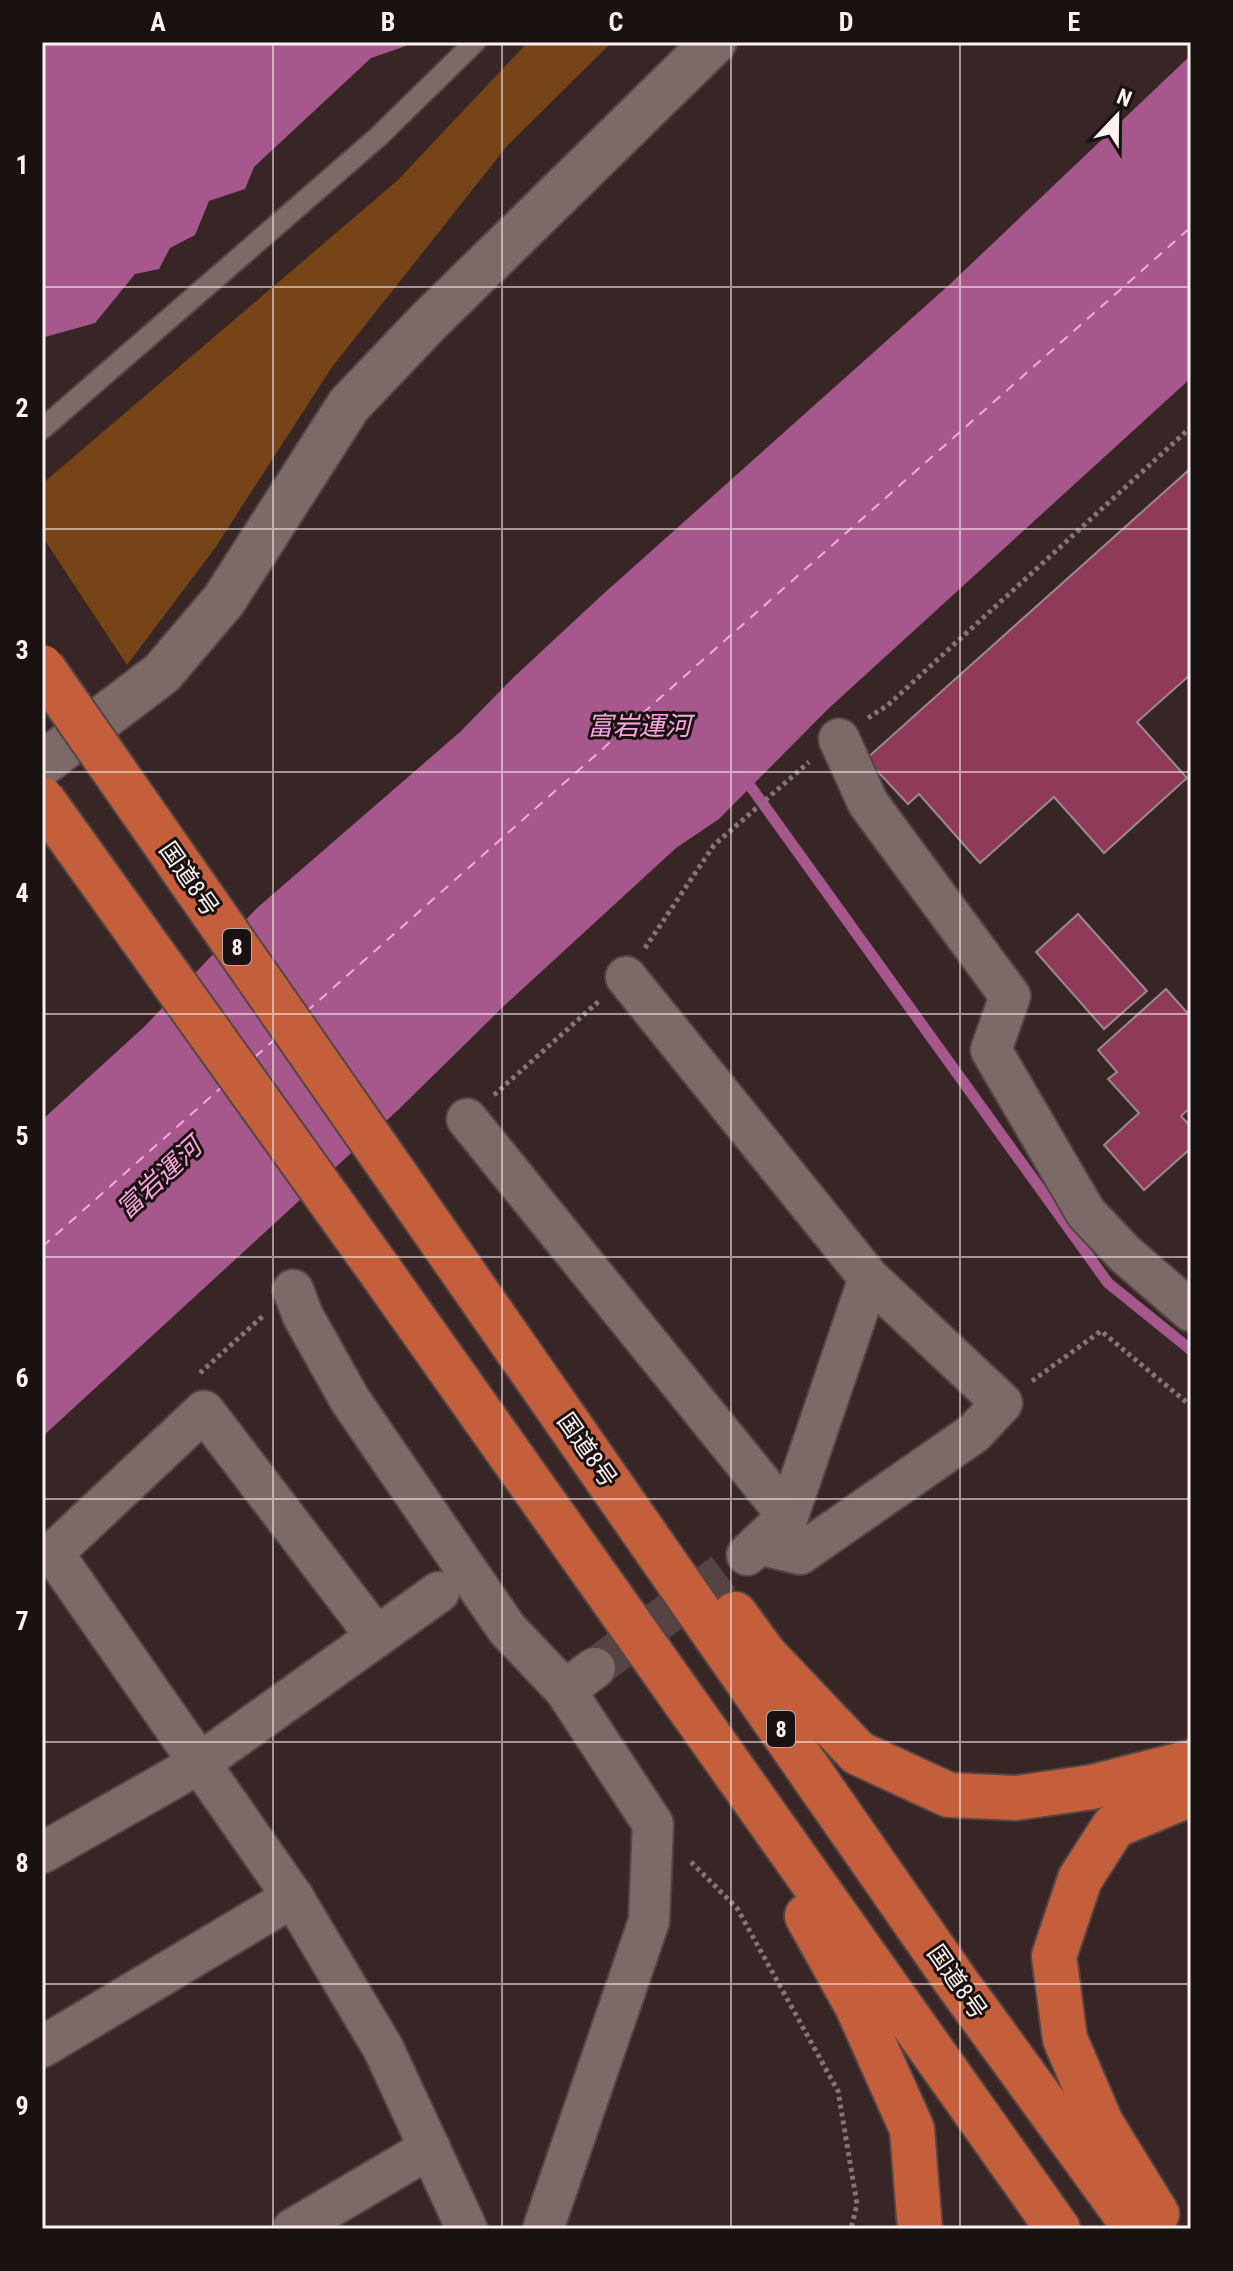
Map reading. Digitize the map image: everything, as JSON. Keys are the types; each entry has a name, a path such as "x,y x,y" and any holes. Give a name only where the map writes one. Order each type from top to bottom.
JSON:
{"highway":[{"name":"国道8号","path":"42,667 955,1980 1136,2229"},
{"path":"42,799 1058,2229"},
{"path":"464,1274 576,1401 765,1655 858,1753 949,1795 1016,1798 1092,1787 1191,1762"},
{"path":"687,1704 870,2034 912,2129 920,2229"},
{"path":"1166,2229 1101,2123 1065,2039 1054,1956 1080,1879 1114,1826 1191,1794"}],"street":[{"path":"42,764 162,673 224,600 349,405 429,321 714,42"},
{"path":"833,743 868,803 1010,996 991,1050 1086,1213 1125,1254 1191,1311"},
{"path":"626,977 869,1278 1002,1403 974,1433 800,1554 752,1550 788,1516 869,1278"},
{"path":"467,1119 788,1516"},
{"path":"293,1290 303,1316 350,1400 507,1629 580,1679 653,1824 649,1921 543,2229"},
{"path":"376,1636 204,1411 47,1558 200,1763 293,1897 383,2048 467,2229"},
{"path":"42,1853 200,1763 439,1592"},
{"path":"42,2047 293,1897"},
{"path":"293,2229 430,2148"}],"lane":[{"path":"42,429 378,137 475,42"}],"path":[{"path":"714,845 833,743 888,705 1191,427"},
{"path":"1002,1403 1101,1331 1191,1406"},
{"path":"653,1824 737,1908 838,2091 857,2204 851,2229"}],"shaded area":[{"path":"528,42 612,42 507,146 332,367 215,548 127,665 42,536 42,484 398,180"}],"water":[{"path":"42,42 410,42 371,58 254,167 245,189 209,201 195,235 170,248 159,269 135,274 95,323 42,340"},
{"name":"富岩運河","path":"1191,55 1191,378 828,709 719,819 676,848 506,1004 398,1110 42,1437 42,1120 145,1026 257,908 460,732 601,596 949,285"}],"building":[{"path":"1191,468 1191,674 1137,722 1187,778 1104,853 1054,797 980,863 919,794 908,804 866,759"},
{"path":"1078,914 1147,991 1104,1029 1036,952"},
{"path":"1166,989 1191,1017 1191,1107 1181,1116 1191,1127 1191,1148 1144,1190 1104,1145 1139,1113 1108,1079 1117,1072 1098,1050"}],"waterway":[{"path":"743,776 1108,1283 1191,1350"}],"ferry route":[{"path":"306,1012 1191,227"},
{"path":"255,1057 274,1040"},
{"path":"42,1247 224,1085"}],"tunnel":[{"path":"595,1668 747,1555"}]}
